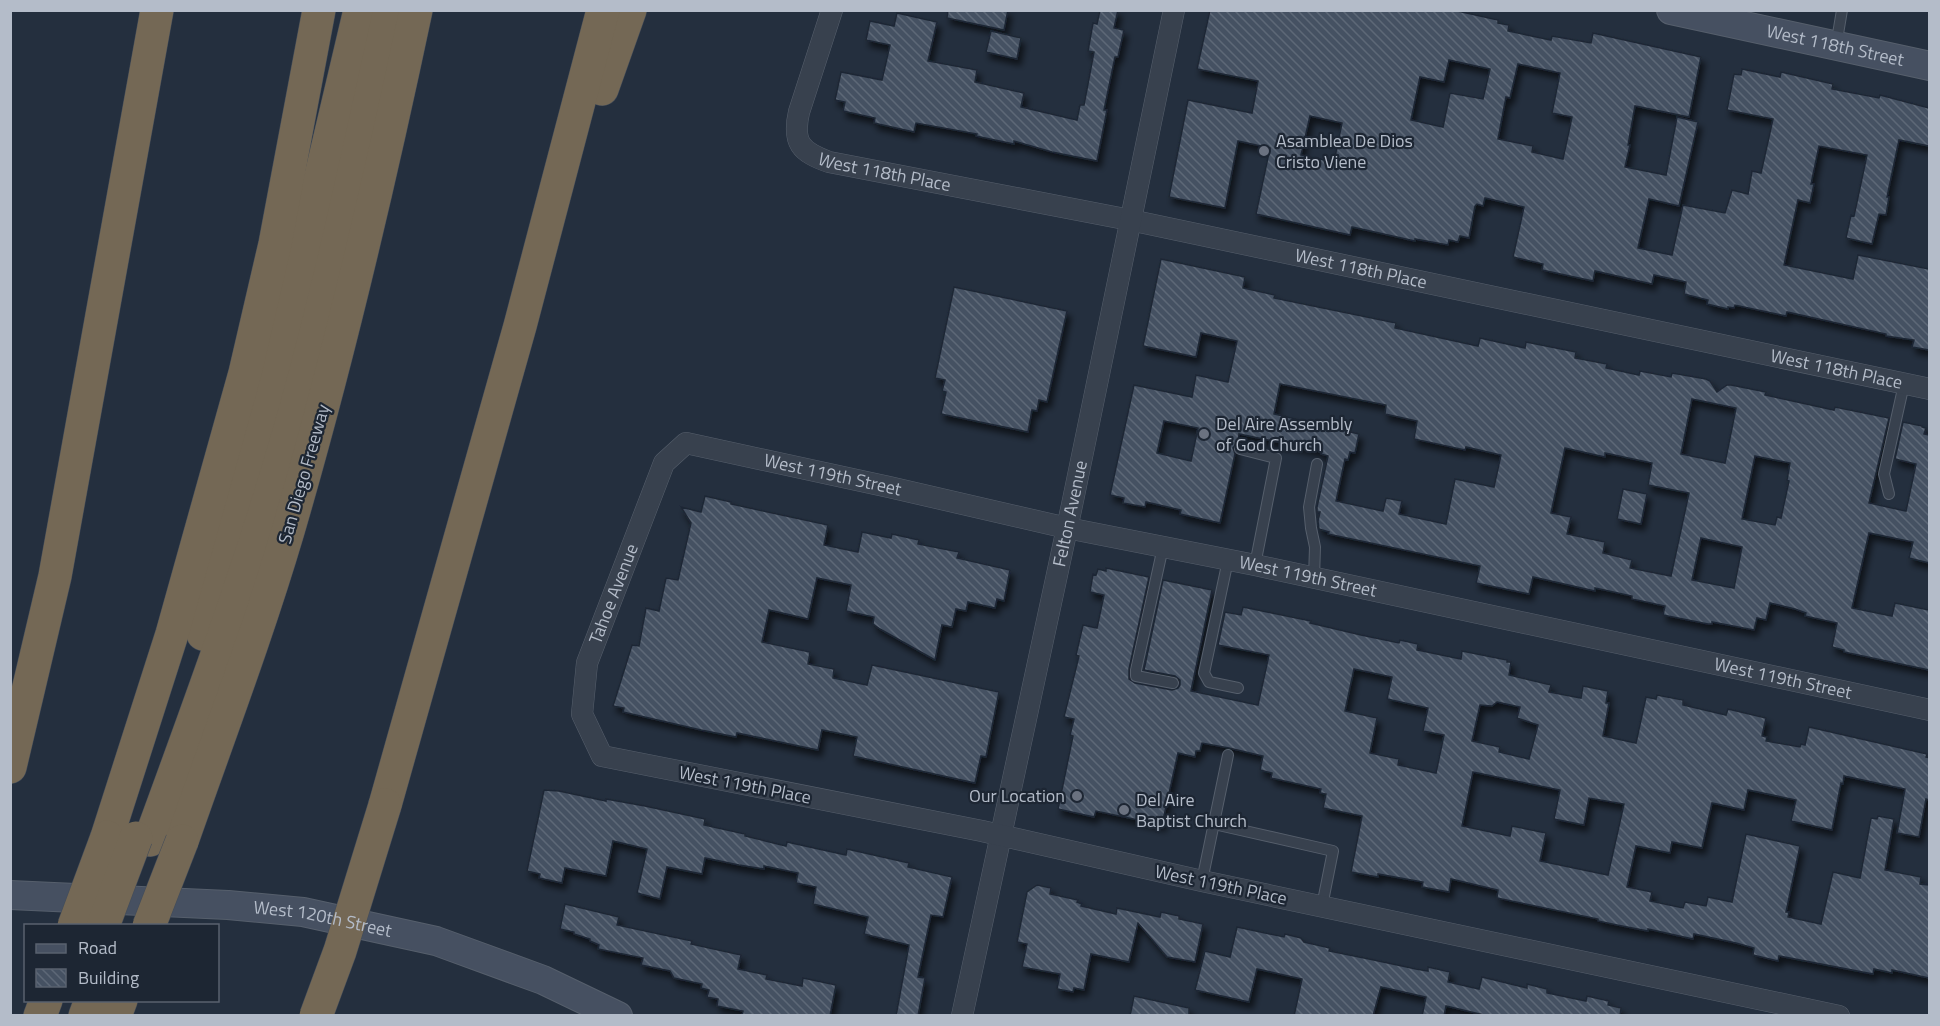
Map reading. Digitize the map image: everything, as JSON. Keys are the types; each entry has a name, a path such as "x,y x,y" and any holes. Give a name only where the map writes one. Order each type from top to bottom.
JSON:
{"highway":[{"path":"129,169 134,10"},
{"path":"10,767 23,721 56,576 157,10"},
{"path":"310,10 312,45"},
{"name":"San Diego Freeway","path":"149,924 144,839 172,634 245,373 275,244 320,10"},
{"path":"121,924 182,713 271,387 360,10"},
{"path":"105,924 144,839 231,619 295,411 348,200 390,10"},
{"name":"San Diego Freeway","path":"76,924 144,839 239,681 293,512 330,383 393,119 416,10"},
{"path":"393,119 433,10"},
{"path":"316,1016 340,951 385,805 520,326 603,10"},
{"path":"520,326 630,10"}],"main road":[{"name":"West 118th Street","path":"1671,10 1929,66"},
{"name":"West 120th Street","path":"10,895 303,912 436,940 543,981 618,1016"}],"street":[{"name":"West 118th Place","path":"832,10 795,129 798,140 810,155 829,162 1130,220 1929,389"},
{"name":"Felton Avenue","path":"962,1016 1067,528 1174,10"},
{"name":"West 119th Street","path":"686,443 1067,528 1255,565 1929,710"},
{"name":"Tahoe Avenue","path":"602,756 582,714 587,663 664,463 686,443"},
{"name":"West 119th Place","path":"602,756 1000,835 1202,881 1839,1016"}],"lane":[{"path":"1836,46 1842,10"},
{"path":"1889,494 1884,474 1904,384"},
{"path":"1240,450 1276,458 1255,565"},
{"path":"1314,578 1316,547 1309,507 1317,464"},
{"path":"1163,547 1136,670 1137,676 1173,683"},
{"path":"1228,560 1204,673 1209,682 1238,688"},
{"path":"1202,881 1228,755"},
{"path":"1214,824 1333,850 1322,906"}],"building":[{"path":"948,10 1008,10 1004,30 947,18"},
{"path":"1100,10 1118,10 1114,28 1124,30 1118,57 1115,57 1104,110 1107,110 1097,161 1014,141 1014,144 976,136 977,134 916,123 914,132 874,123 875,118 843,111 845,102 835,100 841,72 882,80 890,45 866,40 870,21 894,26 897,13 937,22 928,61 977,70 975,82 1024,93 1021,107 1077,120 1080,105 1084,105 1094,52 1088,51 1093,23 1097,24"},
{"path":"1210,10 1453,10 1498,20 1498,23 1509,25 1508,31 1551,40 1552,36 1591,43 1593,33 1701,57 1689,117 1635,106 1628,145 1630,145 1625,167 1666,175 1677,117 1698,122 1679,206 1649,199 1638,248 1672,255 1683,205 1725,213 1732,190 1748,194 1752,171 1761,173 1773,119 1727,110 1734,74 1741,75 1742,69 1780,77 1781,72 1833,84 1832,89 1879,98 1880,95 1929,108 1929,146 1899,140 1887,197 1889,197 1886,215 1879,214 1872,244 1846,238 1851,215 1854,216 1867,155 1819,146 1811,184 1814,184 1810,203 1798,200 1784,265 1853,279 1858,255 1929,269 1929,350 1912,347 1914,340 1886,336 1886,334 1787,312 1786,316 1735,305 1734,308 1728,307 1728,309 1707,304 1708,300 1684,294 1686,282 1654,275 1652,284 1595,271 1593,281 1542,270 1543,264 1513,257 1524,207 1485,198 1483,206 1477,204 1475,206 1469,238 1460,236 1458,242 1449,240 1448,245 1415,239 1415,241 1352,227 1350,235 1256,214 1270,148 1238,141 1225,208 1169,197 1188,100 1252,113 1258,81 1197,69","holes":["1449,60 1490,69 1483,99 1450,93 1443,127 1411,120 1420,77 1444,82","1518,64 1560,73 1552,113 1572,117 1563,159 1532,152 1533,146 1498,139 1506,97 1510,98","1310,116 1342,123 1334,162 1301,155"]},
{"path":"991,31 1021,38 1017,59 986,52"},
{"path":"1161,259 1245,277 1243,288 1275,295 1274,298 1396,323 1395,328 1478,346 1480,338 1525,348 1526,342 1576,352 1575,358 1607,364 1606,368 1639,375 1640,371 1671,377 1672,373 1706,379 1717,392 1731,385 1834,410 1835,407 1889,418 1869,503 1906,511 1916,464 1895,459 1903,422 1922,426 1926,428 1924,434 1929,435 1929,563 1909,558 1913,542 1869,533 1852,608 1892,616 1895,603 1929,610 1929,670 1844,652 1844,650 1832,647 1837,623 1805,616 1806,613 1770,603 1766,620 1757,618 1754,630 1712,622 1708,624 1663,615 1665,606 1632,599 1632,596 1595,588 1595,591 1533,577 1529,594 1476,583 1480,566 1328,534 1329,532 1319,529 1320,512 1317,512 1328,456 1321,454 1322,451 1239,434 1238,442 1233,448 1235,454 1220,523 1180,514 1181,510 1146,502 1145,507 1123,503 1124,498 1110,495 1134,385 1192,397 1196,375 1228,382 1237,341 1201,333 1196,357 1143,346","holes":["1280,384 1386,405 1385,414 1417,421 1414,439 1501,455 1494,487 1455,479 1446,524 1399,514 1402,501 1386,498 1383,511 1336,501 1345,459 1348,460 1350,452 1355,453 1359,434 1274,414","1692,399 1736,408 1725,463 1681,454","1164,421 1198,428 1191,461 1157,453","1565,448 1605,457 1605,453 1652,463 1648,485 1689,493 1671,576 1630,568 1632,560 1603,553 1605,542 1567,534 1571,517 1551,513","1755,456 1790,463 1787,480 1789,481 1781,518 1777,517 1775,525 1742,519","1701,538 1742,547 1734,588 1692,580"]},
{"path":"954,287 1067,311 1047,402 1039,400 1037,411 1032,410 1028,432 941,414 946,392 942,391 945,380 935,378"},
{"path":"1623,489 1647,494 1641,524 1617,519"},
{"path":"705,496 731,502 731,504 828,525 824,545 858,552 862,532 891,538 892,534 919,540 918,544 959,552 957,558 1010,570 1004,601 997,599 995,608 968,602 966,611 956,609 952,627 942,625 935,660 880,629 873,624 874,617 846,611 851,585 817,578 808,619 769,610 762,642 810,652 808,664 834,669 833,678 867,685 872,665 999,692 986,757 981,756 975,783 853,756 857,737 822,730 818,750 737,733 736,737 701,730 623,712 624,708 613,706 632,645 639,646 646,608 659,611 666,578 678,580 691,523 681,507 701,512"},
{"path":"1106,568 1149,577 1129,669 1129,679 1135,683 1172,690 1180,685 1180,680 1175,676 1144,670 1163,580 1212,590 1191,691 1258,705 1269,655 1218,645 1225,612 1241,615 1243,607 1311,621 1310,623 1361,635 1399,643 1400,640 1418,644 1417,650 1461,659 1462,651 1507,660 1511,662 1509,675 1551,685 1549,692 1581,698 1583,686 1608,691 1606,703 1609,703 1603,736 1636,743 1646,697 1656,699 1657,695 1683,700 1683,705 1726,715 1728,709 1766,718 1762,736 1767,737 1766,741 1800,747 1801,744 1805,745 1809,727 1927,754 1926,757 1929,758 1929,800 1926,799 1919,837 1897,833 1905,789 1844,776 1832,830 1791,821 1796,800 1748,790 1744,810 1712,803 1702,848 1672,842 1670,853 1636,846 1627,887 1652,892 1650,901 1683,908 1685,902 1706,906 1708,897 1732,902 1746,834 1800,846 1786,912 1789,912 1788,917 1821,924 1833,872 1860,878 1871,818 1877,819 1878,816 1894,819 1885,870 1921,877 1920,884 1929,885 1929,978 1892,970 1892,973 1874,969 1873,974 1779,956 1778,961 1753,955 1754,948 1736,943 1694,934 1693,939 1598,921 1598,919 1497,898 1498,890 1451,879 1449,892 1422,887 1423,882 1351,872 1362,816 1323,808 1326,794 1320,793 1321,789 1271,778 1272,773 1260,770 1263,756 1229,748 1202,743 1195,757 1178,753 1162,825 1096,811 1094,817 1058,809 1073,736 1070,735 1074,719 1064,717 1079,656 1076,655 1083,625 1097,628 1104,595 1090,592 1093,574 1096,575 1098,569 1106,571","holes":["1354,669 1392,677 1387,699 1428,708 1423,731 1444,735 1436,773 1398,765 1399,759 1370,753 1377,718 1345,711","1497,702 1520,707 1517,718 1538,725 1529,759 1499,752 1500,747 1472,741 1480,705 1492,706","1473,772 1560,790 1554,819 1584,825 1589,798 1624,804 1608,875 1540,861 1546,833 1512,826 1510,836 1462,826"]},
{"path":"544,790 645,806 705,819 704,825 786,846 787,842 846,855 847,849 909,863 908,867 952,877 943,917 931,915 918,977 925,978 918,1016 896,1016 909,945 864,934 868,917 813,904 816,887 796,883 798,873 705,858 702,874 667,867 660,899 637,893 647,849 613,841 606,876 565,868 562,883 539,878 540,874 527,871"},
{"path":"1037,885 1051,888 1050,894 1078,900 1081,906 1116,914 1117,908 1160,917 1161,912 1203,924 1195,962 1167,957 1138,923 1129,962 1091,954 1084,990 1074,988 1073,992 1057,989 1060,974 1022,967 1027,944 1017,942 1027,892"},
{"path":"565,904 619,917 617,925 692,941 691,944 741,955 738,969 767,975 766,979 802,986 803,978 836,985 830,1016 742,1016 743,1011 717,1006 718,999 707,997 709,990 701,988 702,984 674,978 670,971 641,965 643,958 598,949 599,945 590,939 560,929"},
{"path":"1237,927 1284,937 1285,934 1301,938 1304,942 1330,948 1329,951 1416,969 1428,971 1428,967 1450,972 1448,982 1479,989 1482,977 1527,988 1527,984 1547,989 1547,993 1586,1001 1587,996 1609,1001 1608,1005 1621,1008 1620,1016 1488,1016 1446,1006 1444,1016 1422,1016 1426,997 1381,987 1373,1016 1294,1016 1302,979 1257,969 1249,1002 1195,990 1205,951 1230,957"},
{"path":"1134,996 1189,1008 1189,1016 1130,1016"}],"place":[{"name":"Asamblea De Dios Cristo Viene","path":"1264,151"},
{"name":"Del Aire Assembly of God Church","path":"1204,434"},
{"name":"Our Location","path":"1077,796"},
{"name":"Del Aire Baptist Church","path":"1124,810"}]}
